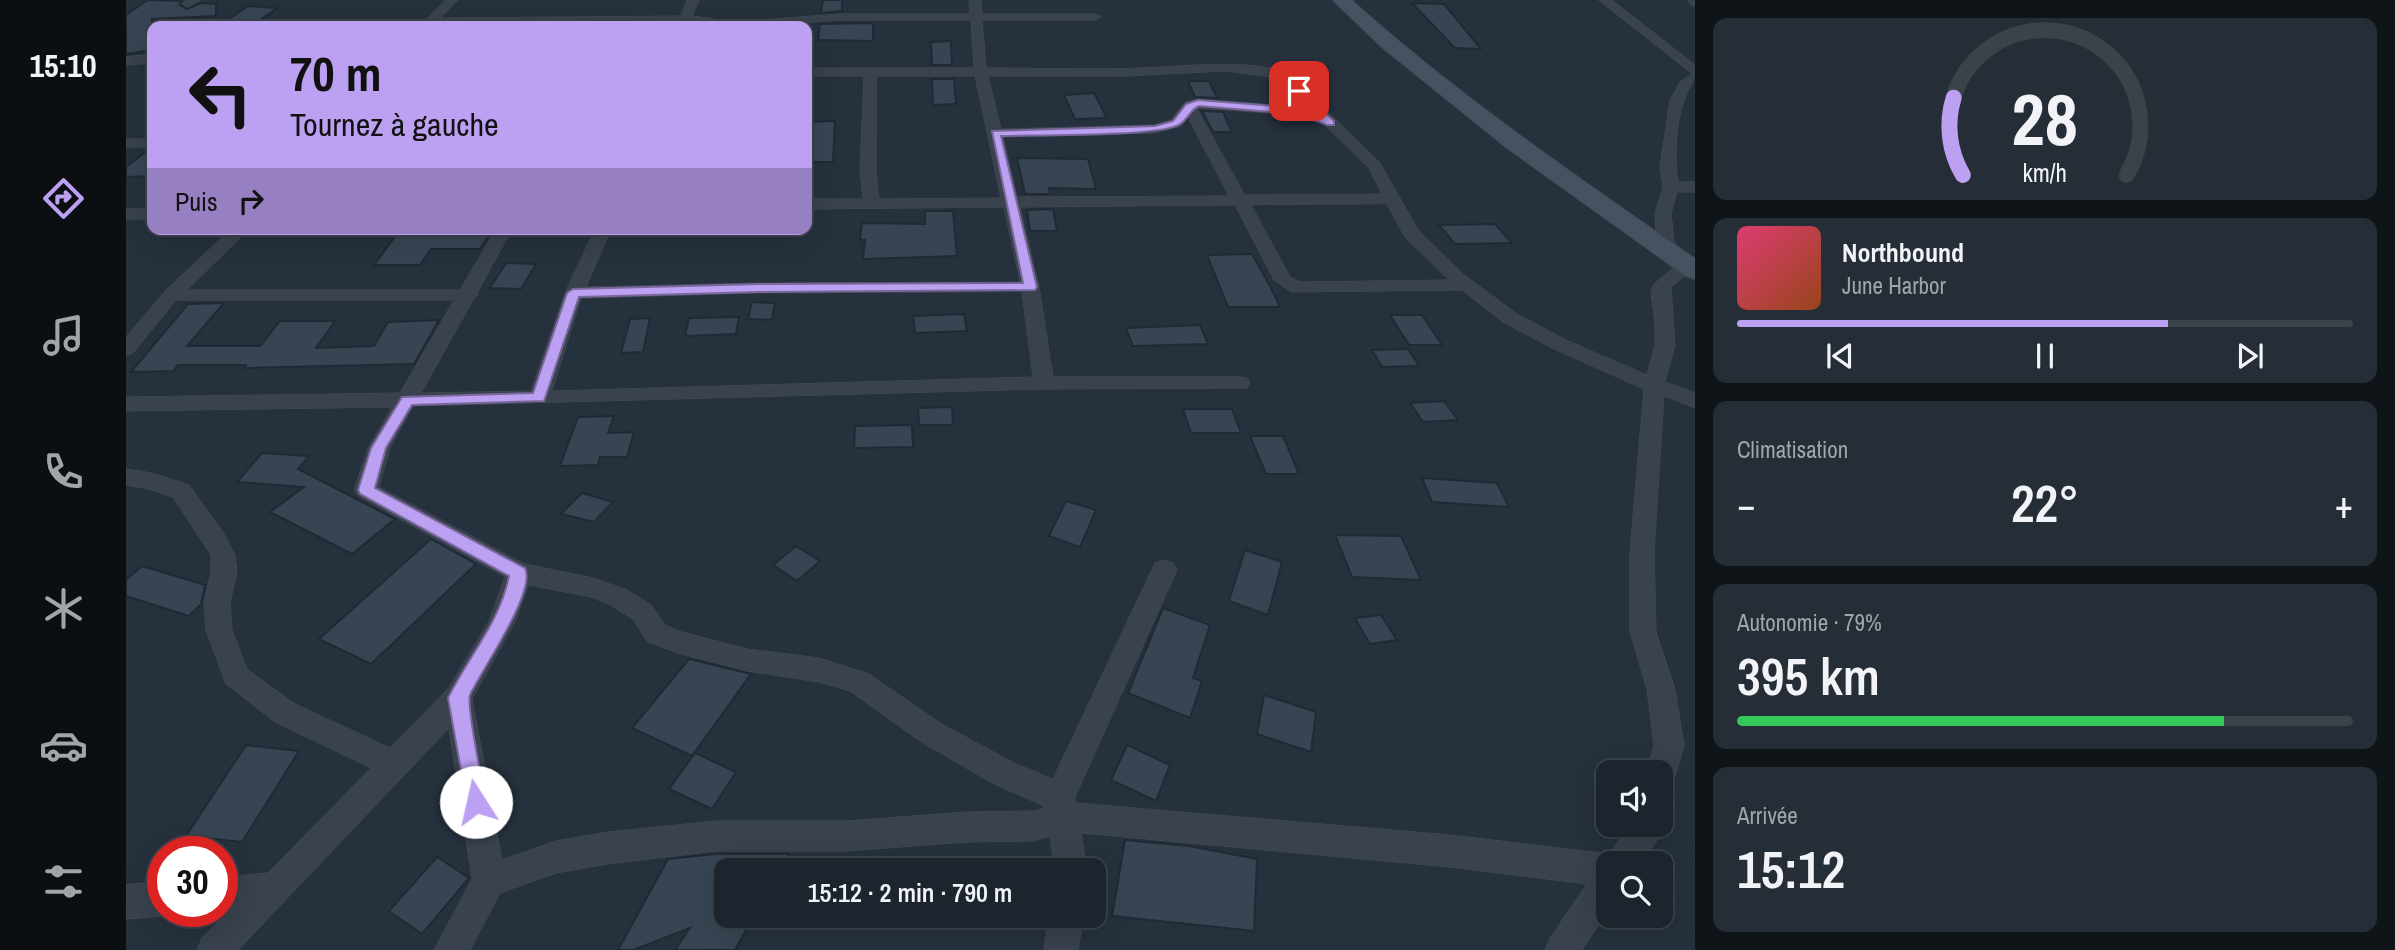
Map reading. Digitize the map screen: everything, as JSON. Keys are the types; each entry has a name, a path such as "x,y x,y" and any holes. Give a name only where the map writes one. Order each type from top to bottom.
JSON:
{"street":[{"path":"431,21 452,0"},
{"path":"685,21 693,0"},
{"path":"975,0 980,70 1030,287 1044,383"},
{"path":"1341,0 1388,43 1514,142 1691,268 1662,285 1665,345 1654,386 1642,552 1643,632 1661,689 1669,746 1665,760"},
{"path":"1605,0 1695,71"},
{"path":"492,21 621,15 668,21"},
{"path":"787,21 839,17 1095,17"},
{"path":"126,61 147,66"},
{"path":"812,72 1270,70 1283,75 1375,166 1411,233 1466,285 1510,318 1559,344 1695,401"},
{"path":"870,72 868,171 873,203"},
{"path":"1666,250 1662,213 1671,187 1668,167 1677,101 1685,85 1695,77"},
{"path":"995,134 1155,129 1176,123 1189,106 1198,103 1300,111 1331,123"},
{"path":"1189,106 1283,280 1297,288 1466,285"},
{"path":"126,143 147,143"},
{"path":"1671,187 1695,187"},
{"path":"812,204 1392,199"},
{"path":"126,214 147,214"},
{"path":"126,349 171,295 235,235"},
{"path":"502,235 379,448 366,490 519,573 593,588 618,597 642,612 656,633 678,642 747,660 818,670 859,682 930,732 1062,807 1596,869"},
{"path":"538,398 573,293 600,235"},
{"path":"573,293 744,288 1030,287"},
{"path":"171,295 469,295"},
{"path":"126,404 538,398 1044,383 1240,383"},
{"path":"126,477 152,481 181,491 215,538 223,555 224,572 217,602 219,630 236,676 285,713 395,765"},
{"path":"1068,858 1062,807 1164,570"},
{"path":"214,950 458,698 495,635 515,592 519,573"},
{"path":"451,950 489,881 458,698"},
{"path":"489,881 556,857 607,848 716,836 846,836 967,827 1034,826 1062,807"},
{"path":"238,892 275,889"},
{"path":"1562,950 1596,899"},
{"path":"126,902 147,900"},
{"path":"1061,950 1065,928"}],"building":[{"path":"148,0 181,1 180,5 187,9 201,3 216,4 216,16 147,21 147,51 126,54 126,15"},
{"path":"823,0 842,0 842,11 821,13"},
{"path":"1412,3 1444,4 1481,49 1455,48"},
{"path":"248,6 277,8 259,21 226,21"},
{"path":"873,23 873,41 818,40 820,24"},
{"path":"951,41 952,65 932,65 931,42"},
{"path":"932,79 954,79 956,104 933,105"},
{"path":"1188,81 1209,81 1217,98 1195,97"},
{"path":"1094,93 1107,118 1075,119 1064,95"},
{"path":"1202,111 1223,112 1232,132 1213,132"},
{"path":"835,121 833,162 812,162 812,122"},
{"path":"147,151 147,176 126,177 126,167"},
{"path":"1017,158 1088,159 1096,189 1049,188 1050,194 1025,194"},
{"path":"1053,209 1057,231 1030,231 1027,210"},
{"path":"925,211 953,211 957,256 863,259 865,240 860,240 862,223 925,224"},
{"path":"1495,224 1512,243 1455,244 1439,225"},
{"path":"396,235 489,235 480,249 431,249 420,265 374,265"},
{"path":"1252,254 1280,307 1228,307 1207,255"},
{"path":"506,263 536,264 521,289 490,288"},
{"path":"752,302 775,303 772,320 748,319"},
{"path":"224,303 187,346 260,346 280,321 335,321 316,348 374,346 388,322 439,320 414,364 244,368 246,365 178,365 173,371 131,372 188,304"},
{"path":"964,314 967,331 915,333 913,316"},
{"path":"1390,315 1422,315 1442,345 1409,345"},
{"path":"739,317 736,334 685,336 689,318"},
{"path":"650,318 643,352 621,353 630,319"},
{"path":"1200,325 1208,344 1133,346 1126,328"},
{"path":"1408,349 1419,366 1382,367 1372,350"},
{"path":"1444,401 1458,420 1423,422 1410,403"},
{"path":"952,407 953,425 919,425 918,408"},
{"path":"1183,409 1232,409 1241,433 1191,433"},
{"path":"614,416 608,433 634,432 627,457 600,457 598,465 560,466 578,417"},
{"path":"912,425 913,447 854,448 855,426"},
{"path":"1250,436 1283,436 1299,474 1266,474"},
{"path":"262,453 309,456 298,469 395,519 352,554 270,512 304,487 237,482"},
{"path":"1422,478 1497,483 1509,507 1432,502"},
{"path":"582,493 613,502 594,522 561,514"},
{"path":"1066,501 1096,510 1080,547 1049,536"},
{"path":"1335,535 1401,536 1421,580 1352,577"},
{"path":"431,539 476,564 371,664 319,639"},
{"path":"796,546 820,561 797,581 773,565"},
{"path":"1245,550 1282,562 1268,615 1229,601"},
{"path":"142,566 205,585 201,604 189,616 126,596 126,580"},
{"path":"1163,608 1210,625 1193,678 1202,681 1190,718 1128,693"},
{"path":"1381,615 1397,640 1370,644 1355,618"},
{"path":"689,659 751,674 692,756 632,728"},
{"path":"1264,695 1316,712 1311,752 1257,734"},
{"path":"246,745 299,751 242,842 238,842 238,836 186,836"},
{"path":"1127,745 1170,765 1156,801 1111,780"},
{"path":"695,753 736,772 712,809 669,789"},
{"path":"1125,840 1189,846 1257,859 1254,931 1112,916"},
{"path":"716,854 789,854 787,858 714,858 714,928 748,928 735,950 675,950 690,928 633,950 618,950 668,859"},
{"path":"437,857 469,878 422,934 389,911"}],"route":[{"path":"476,802 458,698 495,635 515,592 519,573 366,490 379,448 408,400 538,398 573,293 758,288 1030,287 995,134 1155,129 1176,123 1189,106 1198,103 1300,111 1331,123 1299,91"}]}
